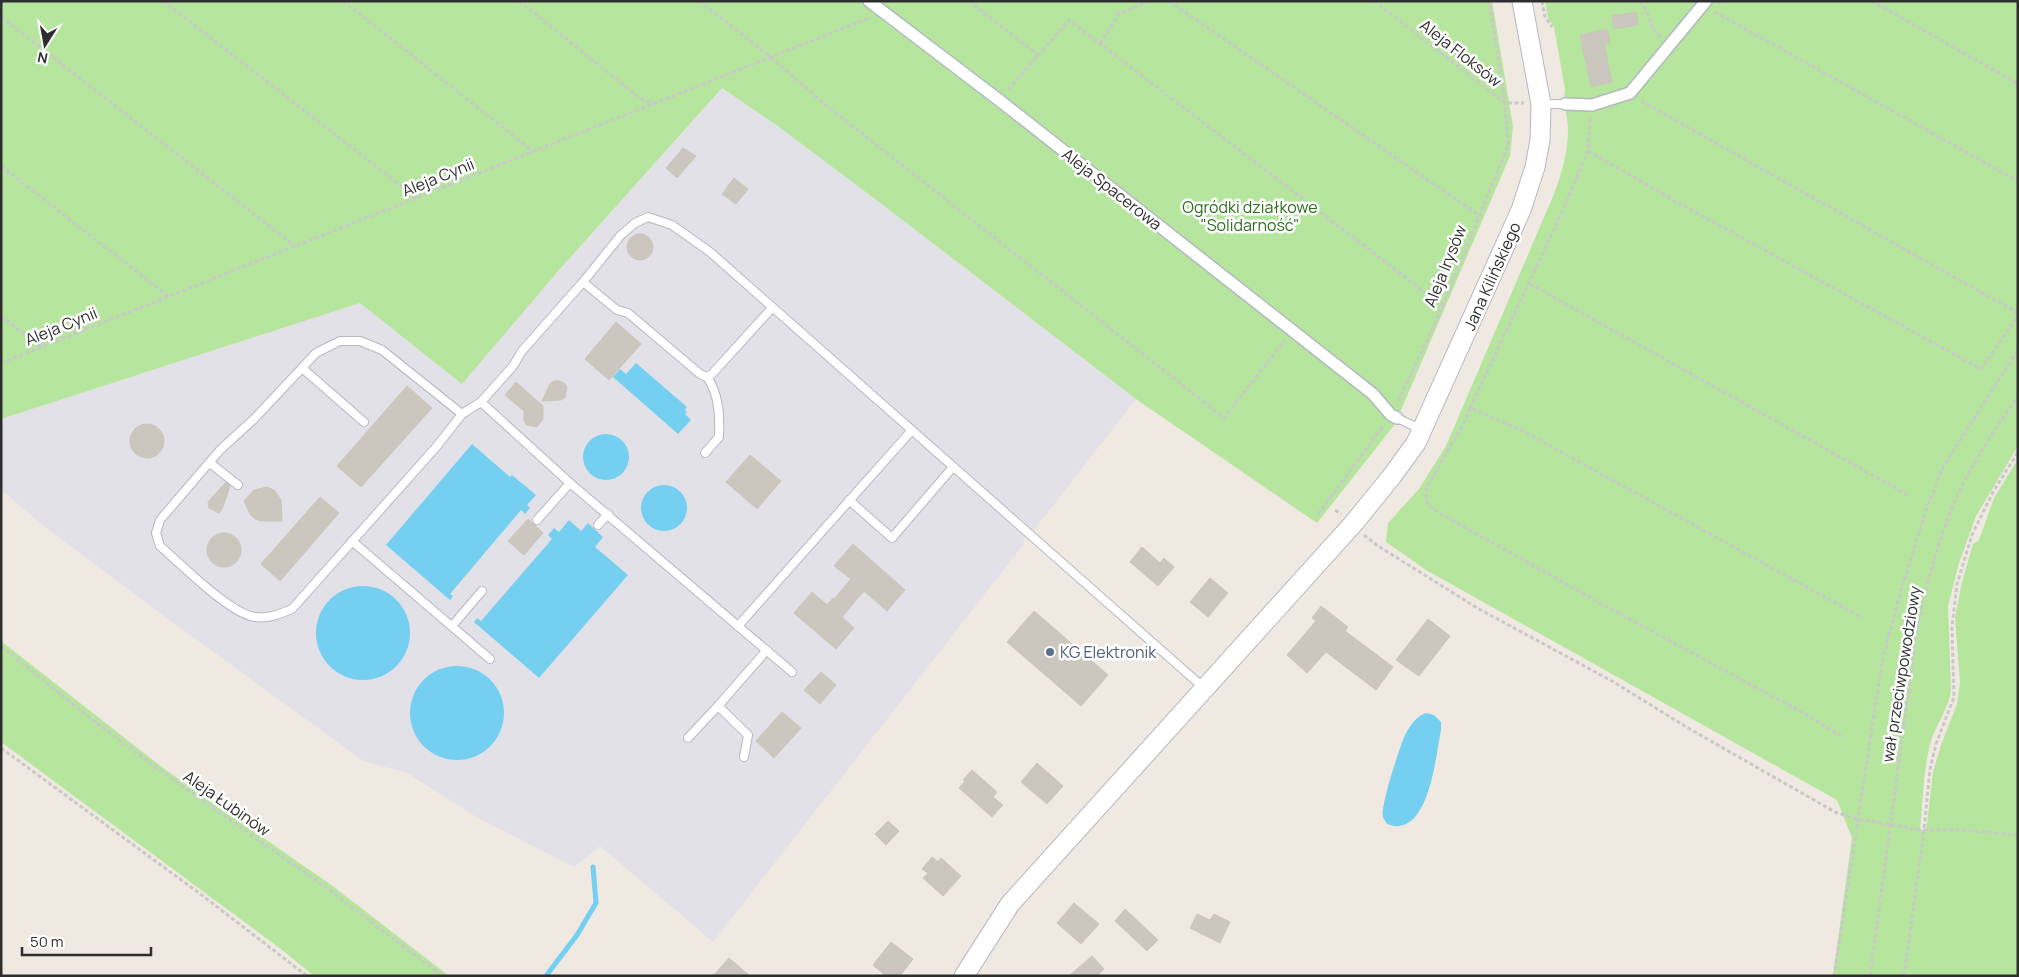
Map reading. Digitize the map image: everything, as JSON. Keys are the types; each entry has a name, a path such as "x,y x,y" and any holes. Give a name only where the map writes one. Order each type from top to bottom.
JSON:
{"street":[{"name":"Aleja Spacerowa","path":"870,1 1000,100 1373,394 1394,416"},
{"name":"Jana Kilińskiego","path":"964,976 1010,904 1353,524 1416,443 1521,210 1535,167 1540,140 1541,104 1522,1"},
{"path":"1565,104 1592,104 1630,93 1704,3"}],"lane":[{"path":"1541,104 1565,104"},
{"path":"462,414 382,350 360,341 340,341 316,353 210,463 160,520 156,533 160,546 229,605 242,613 254,617 274,616 292,609 437,446 462,414 481,402 514,366 522,351 583,282 621,235 635,223 648,218 672,225 710,252 1205,689"},
{"path":"583,282 617,310 628,313 700,374 707,377 714,386 720,414 719,437 705,453"},
{"path":"707,377 712,374 772,308"},
{"path":"302,368 364,422"},
{"path":"481,402 570,483 792,672"},
{"path":"1394,416 1422,430"},
{"path":"738,626 912,430"},
{"path":"210,463 238,485"},
{"path":"849,500 892,538 953,467"},
{"path":"537,520 570,483"},
{"path":"598,525 608,514"},
{"path":"352,541 490,659"},
{"path":"452,626 482,591"},
{"path":"688,738 766,650"},
{"path":"718,706 748,735 744,757"}],"path":[{"path":"163,1 418,198"},
{"path":"343,1 534,152"},
{"path":"519,1 641,99 657,104"},
{"path":"699,1 772,58 822,102 1224,418 1292,332"},
{"path":"969,1 1039,56"},
{"path":"1100,44 1119,14 1149,1"},
{"path":"1169,1 1480,216"},
{"name":"Aleja Floksów","path":"1374,1 1508,103"},
{"name":"Aleja Irysów","path":"1318,514 1394,416 1443,306 1508,146 1508,103 1489,1"},
{"path":"1542,1 1545,17 1552,27"},
{"path":"1640,1 1648,10 1652,28 1668,46"},
{"path":"1704,3 1728,1"},
{"path":"1872,1 2018,84"},
{"path":"1704,3 2018,180"},
{"name":"Aleja Cynii","path":"1,363 657,104 884,12"},
{"path":"1,17 296,246"},
{"path":"1000,100 1069,20 1443,306"},
{"path":"1588,151 1675,201 1981,368 2018,314 1650,107 1630,93"},
{"path":"1592,104 1588,151 1530,284 1466,419 1426,489 1426,501 1434,510 1807,715 1844,738"},
{"path":"1,166 168,297"},
{"path":"1530,284 1910,496"},
{"path":"1,316 41,347"},
{"path":"1834,976 1882,662 1901,590 1926,510 1943,466 2018,350"},
{"name":"wał przeciwpowodziowy","path":"1870,976 1918,629 1926,589 1942,534 1963,485 1990,436 2018,396"},
{"path":"1470,408 1532,436 1863,618"},
{"path":"1904,976 1924,830 1930,769 1936,744 1954,697 1952,627 1957,584 1972,535 1993,492 2018,452"},
{"path":"1353,524 1378,546 1479,609 1612,681 1688,728 1835,812 1857,819 1924,830 1996,832 2018,835"},
{"name":"Aleja Łubinów","path":"1,646 85,714 154,766 331,891 442,976"},
{"path":"1,748 199,893 307,976"}],"shaded area":[{"path":"722,88 779,127 879,202 1136,399 1034,530 1032,529 1024,538 1023,545 713,942 600,846 574,867 478,818 407,773 363,761 137,596 50,531 1,490 1,419 360,303 462,383 559,270"}],"green space":[{"name":"Ogródki działkowe \"Solidarność\"","path":"1,1 1492,1 1513,126 1510,156 1395,424 1317,523 1136,399 879,202 779,127 722,88 559,270 462,384 360,303 1,419"},
{"path":"1545,1 2018,1 2018,446 1976,516 1959,563 1948,606 1951,691 1930,744 1920,829 1926,832 1933,772 1957,704 1960,682 1955,618 1962,582 1973,544 1979,540 1994,498 2018,459 2018,976 1833,976 1852,838 1837,800 1426,570 1386,542 1388,523 1419,489 1446,446 1554,194 1562,170 1568,138 1564,99 1565,89 1554,27 1548,18"},
{"path":"1,641 163,768 334,887 449,976 314,976 281,949 1,742"}],"water":[{"path":"636,363 687,407 685,414 691,420 678,434 613,377 620,369 626,374"},
{"path":"601,434 611,434 625,444 629,457 625,470 619,476 611,480 601,480 587,470 583,462 583,452 593,438"},
{"path":"472,444 510,477 512,475 536,495 527,505 530,508 525,514 521,510 450,594 453,596 450,600 386,545"},
{"path":"659,485 669,485 683,495 687,508 683,521 677,527 669,531 659,531 645,521 641,513 641,503 651,489"},
{"path":"569,520 581,531 588,523 603,537 595,547 628,575 539,678 474,622 477,618 481,621 552,539 548,535 554,528 559,532"},
{"path":"363,586 381,589 396,600 407,615 410,633 407,651 396,666 381,677 363,680 345,677 330,666 319,651 316,633 319,615 330,600 345,589"},
{"path":"457,666 475,669 490,680 501,695 504,713 501,731 490,746 475,757 457,760 439,757 424,746 413,731 410,713 413,695 424,680 439,669"},
{"path":"1426,713 1434,715 1441,722 1441,730 1434,771 1425,801 1410,822 1398,826 1387,824 1383,817 1384,802 1399,751 1411,725 1419,716"}],"building":[{"path":"1636,12 1638,25 1614,29 1612,16"},
{"path":"1607,29 1610,43 1604,44 1612,82 1591,87 1580,35"},
{"path":"683,148 696,156 677,178 666,168"},
{"path":"734,178 748,189 736,204 722,194"},
{"path":"640,234 649,238 653,247 649,256 640,260 631,256 627,247 631,238"},
{"path":"616,322 641,344 609,380 585,359"},
{"path":"554,381 564,383 567,387 565,397 561,400 542,401 550,384"},
{"path":"516,382 543,406 543,419 537,427 527,425 524,421 524,411 505,395"},
{"path":"407,386 432,408 361,487 337,466"},
{"path":"147,424 154,425 159,429 163,434 163,448 159,453 154,457 147,458 140,457 135,453 131,448 130,441 131,434 135,429 140,425"},
{"path":"750,455 781,481 757,509 726,482"},
{"path":"226,482 230,486 219,513 209,508 208,502"},
{"path":"267,487 274,490 281,500 282,521 261,521 255,519 250,514 244,501 254,490"},
{"path":"320,497 339,513 280,581 261,564"},
{"path":"528,519 543,533 524,555 508,541"},
{"path":"224,533 231,534 236,538 240,543 240,557 236,562 231,566 224,567 217,566 212,562 208,557 207,550 208,543 212,538 217,534"},
{"path":"853,544 905,590 887,611 864,591 842,617 854,628 836,649 794,613 812,592 827,605 834,599 851,579 834,566"},
{"path":"1142,547 1160,563 1164,558 1174,567 1158,586 1130,562"},
{"path":"1210,578 1228,593 1208,617 1190,602"},
{"path":"1321,606 1348,627 1345,631 1393,667 1376,690 1326,652 1307,673 1287,655 1316,621 1312,618"},
{"name":"KG Elektronik","path":"1034,611 1108,675 1081,706 1007,642"},
{"path":"1428,619 1450,636 1419,676 1396,660"},
{"path":"821,672 836,685 820,704 804,690"},
{"path":"782,712 801,728 774,758 756,741"},
{"path":"1037,763 1063,786 1047,804 1021,782"},
{"path":"972,770 997,792 993,797 1003,805 992,817 959,788"},
{"path":"888,821 899,831 886,845 875,834"},
{"path":"932,857 938,862 941,858 961,876 943,896 923,878 928,873 922,869"},
{"path":"1074,903 1099,924 1081,944 1057,923"},
{"path":"1125,909 1158,940 1147,951 1115,921"},
{"path":"1197,914 1210,920 1214,914 1230,922 1220,943 1190,928"},
{"path":"891,942 913,959 900,976 886,976 873,965"},
{"path":"1092,956 1104,969 1097,976 1069,976"},
{"path":"729,958 750,976 713,976"}],"waterway":[{"path":"546,976 577,935 596,903 593,867"}],"place":[{"name":"KG Elektronik","path":"1050,652"}]}
